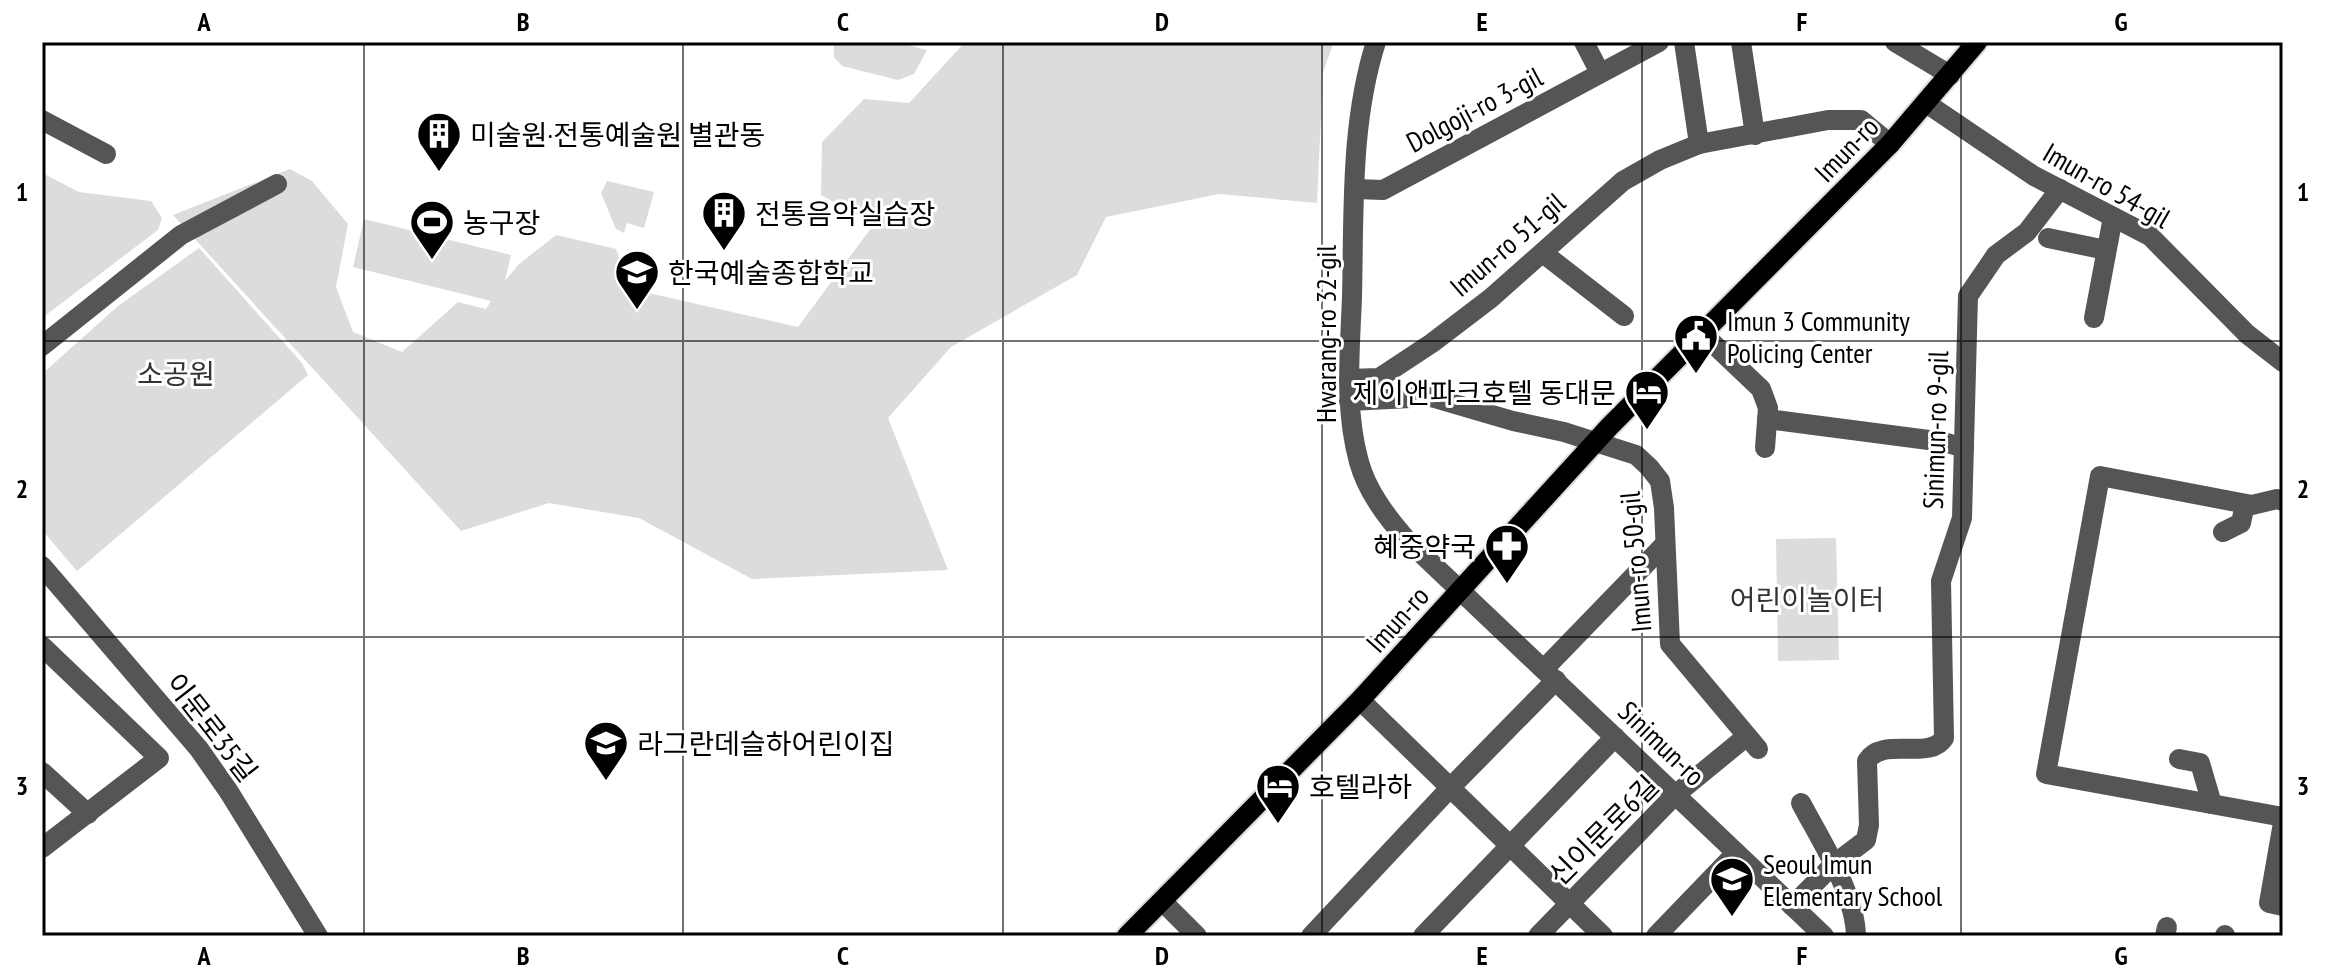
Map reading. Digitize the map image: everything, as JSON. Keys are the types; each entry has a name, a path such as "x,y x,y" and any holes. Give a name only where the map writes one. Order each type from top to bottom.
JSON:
{"main road":[{"name":"Imun-ro","path":"1127,936 1360,700 1595,443 1890,144 1977,42"}],"street":[{"name":"Hwarang-ro 32-gil","path":"1376,42 1364,90 1355,189 1349,379 1351,426 1359,464 1374,496 1406,539 1461,590"},
{"path":"1584,42 1600,73"},
{"name":"Dolgoji-ro 3-gil","path":"1355,189 1383,190 1659,42"},
{"path":"1684,42 1699,144"},
{"path":"1741,42 1755,135"},
{"path":"1895,42 1950,75"},
{"name":"Imun-ro 54-gil","path":"1926,103 2034,176 2150,236 2247,334 2283,362"},
{"path":"42,120 106,154"},
{"name":"Imun-ro 51-gil","path":"1349,379 1383,376 1491,298 1623,181 1660,160 1699,144 1828,120 1861,120 1890,144"},
{"path":"42,346 195,226 277,184"},
{"name":"Sinimun-ro 9-gil","path":"1833,865 1861,845 1867,836 1869,757 1880,750 1935,746 1944,738 1941,581 1962,518 1968,296 1996,255 2027,232 2060,189"},
{"path":"2094,318 2113,217"},
{"path":"2048,238 2106,250"},
{"path":"1543,253 1624,316"},
{"path":"1702,333 1761,389 1768,408 1765,448"},
{"name":"Imun-ro 50-gil","path":"1349,401 1431,397 1564,432 1636,455 1660,481 1670,644 1752,742"},
{"path":"1767,419 1944,442 1964,448"},
{"path":"2283,501 2277,499 2245,504 2100,476 2046,774 2283,820 2269,903 2283,906"},
{"path":"2223,532 2241,523 2245,504"},
{"path":"1311,936 1450,788 1665,544"},
{"name":"이문로35길","path":"42,566 207,759 318,936"},
{"name":"Sinimun-ro","path":"1461,590 1824,936"},
{"path":"42,646 159,758 42,848"},
{"path":"1360,700 1603,936"},
{"path":"1423,936 1615,737"},
{"name":"신이문로6길","path":"1538,936 1675,795 1752,742"},
{"path":"2179,759 2200,763 2212,804"},
{"path":"42,772 88,814"},
{"path":"1801,803 1833,865 1852,913 1856,936"},
{"path":"1656,936 1736,853"},
{"path":"1792,906 1833,865"},
{"path":"1162,901 1197,936"}],"green space":[{"path":"834,42 896,42 927,50 914,74 898,80 842,66 834,57"},
{"name":"한국예술종합학교","path":"965,42 1334,42 1323,72 1317,203 1219,194 1106,217 1077,275 951,347 888,418 948,570 752,579 639,518 549,503 461,531 173,215 290,169 312,181 348,224 336,287 353,332 402,352 458,302 486,309 491,301 353,267 364,219 511,255 505,281 518,265 556,235 616,249 631,289 798,327 874,224 821,195 822,142 864,99 909,103"},
{"path":"42,173 79,192 151,201 162,218 158,230 42,318"},
{"path":"607,181 654,192 644,228 627,223 624,233 616,229 601,193"},
{"name":"소공원","path":"199,248 302,363 308,375 77,571 42,530 42,374 118,306"},
{"name":"어린이놀이터","path":"1836,538 1839,660 1778,661 1776,539"}],"place":[{"name":"미술원·전통예술원 별관동","path":"439,173"},
{"name":"전통음악실습장","path":"724,252"},
{"name":"농구장","path":"432,261"},
{"name":"한국예술종합학교","path":"637,311"},
{"name":"Imun 3 Community Policing Center","path":"1696,375"},
{"name":"제이앤파크호텔 동대문","path":"1647,431"},
{"name":"혜중약국","path":"1507,585"},
{"name":"라그란데슬하어린이집","path":"606,782"},
{"name":"호텔라하","path":"1278,825"},
{"name":"Seoul Imun Elementary School","path":"1732,918"}]}
